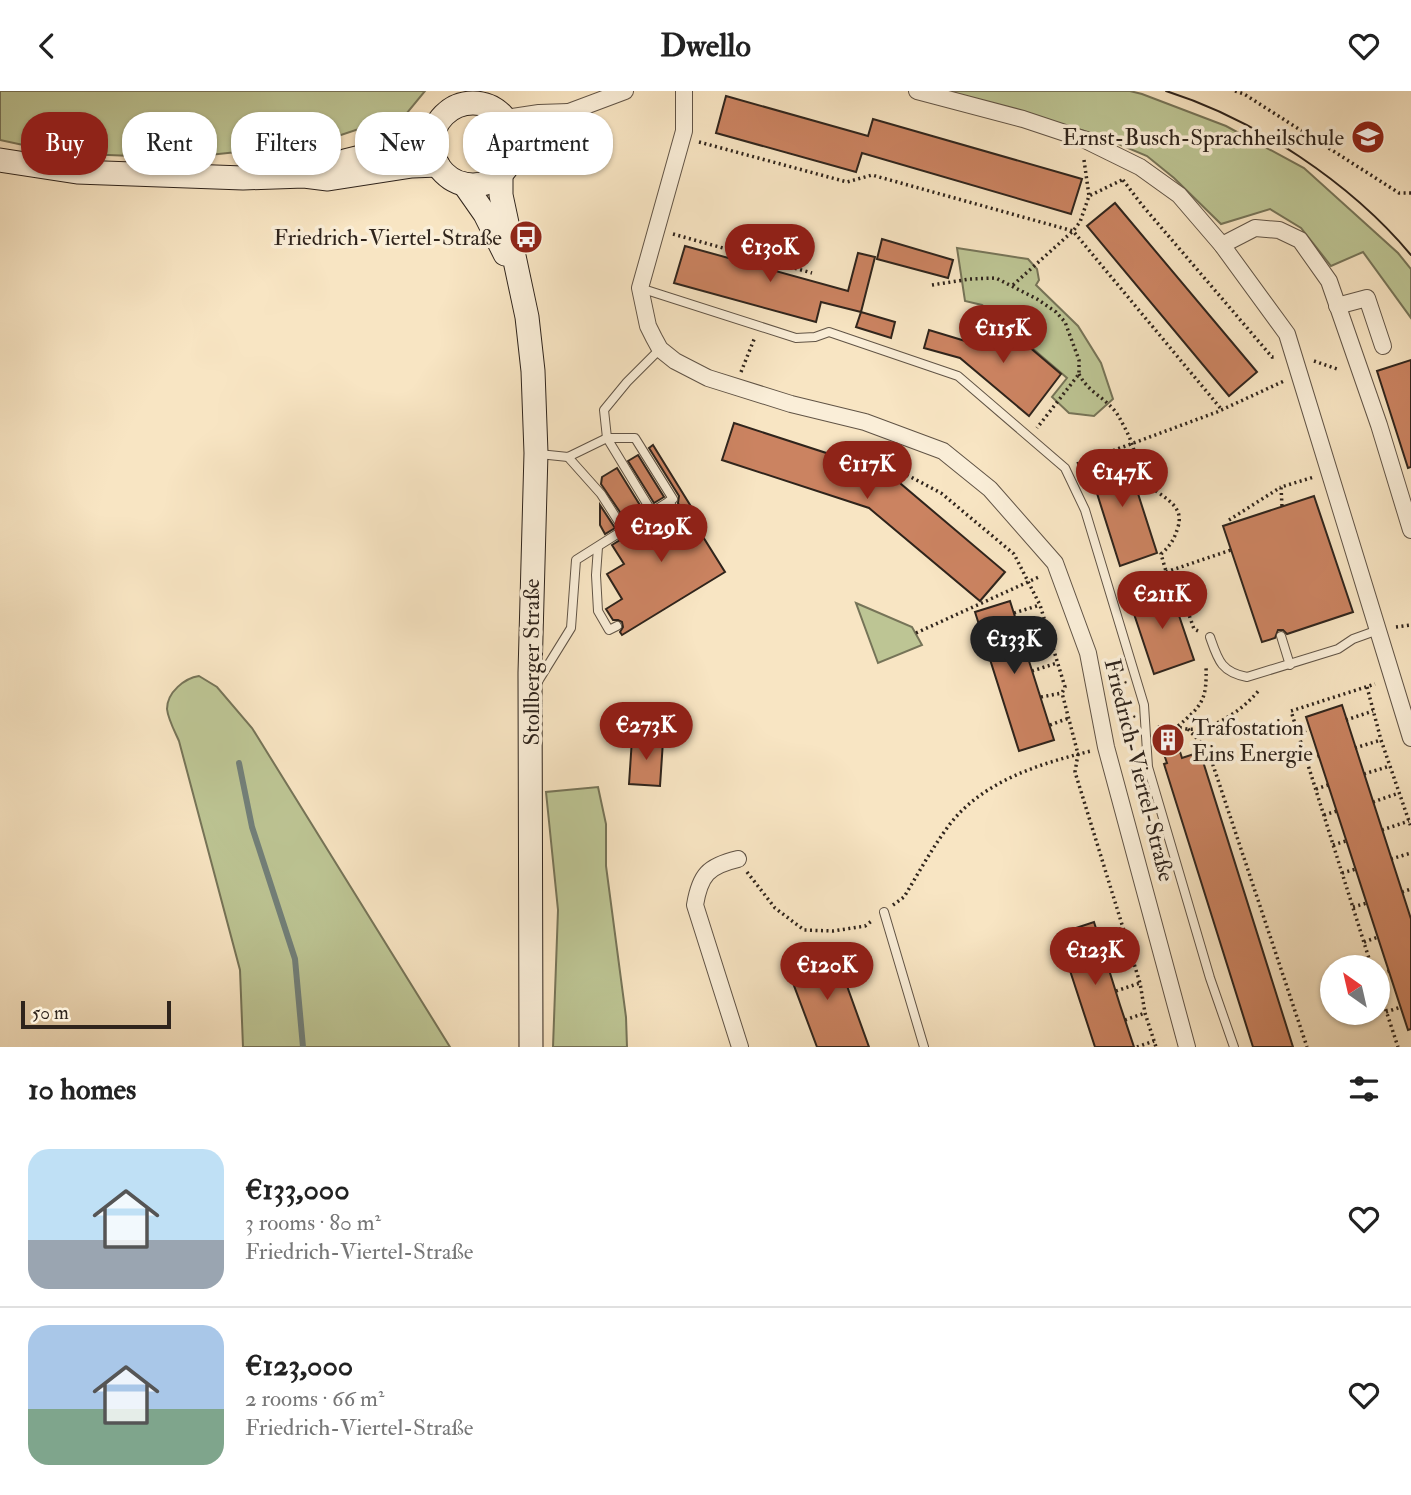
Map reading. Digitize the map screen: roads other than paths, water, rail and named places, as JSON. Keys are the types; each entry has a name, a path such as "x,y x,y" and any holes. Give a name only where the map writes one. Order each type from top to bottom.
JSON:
{"main road":[{"path":"452,100 472,103 479,97 498,112"},
{"path":"304,176 355,158"},
{"path":"0,160 77,172 243,178 304,176 328,179 355,175"},
{"path":"447,175 464,184 477,185 499,175"},
{"name":"Stollberger Straße","path":"501,175 501,195 527,317 533,371 536,453 530,694 531,1047"},
{"name":"Stollberger Straße","path":"464,184 489,221 518,279"}],"street":[{"path":"569,112 625,91"},
{"path":"660,349 649,326 640,288 684,131 684,91"},
{"path":"917,91 1023,120 1092,143 1133,163 1179,195 1222,245 1287,334 1411,738"},
{"path":"1222,245 1255,228 1279,230 1300,240 1329,281 1411,530"},
{"path":"1337,306 1367,298 1384,346"},
{"name":"Friedrich-Viertel-Straße","path":"660,349 675,361 708,378 791,404 848,418 943,451 990,489 1055,563 1088,653 1106,747 1187,1047"},
{"path":"738,859 721,863 703,876 697,889 695,905 740,1047"}],"lane":[{"path":"640,288 796,338 815,337 829,332 958,376 1065,468 1085,510 1144,705 1148,767 1210,978 1234,1047"},
{"path":"652,512 607,438 604,411 626,382 660,349"},
{"path":"530,694 571,628 576,560 673,499 635,438 607,438 568,457 536,453"},
{"path":"568,457 601,494 624,530"},
{"path":"669,502 683,527"},
{"path":"598,547 598,611 609,630 617,626"},
{"path":"1210,637 1217,658 1225,669 1234,675 1247,677 1338,649 1353,639 1378,630"},
{"path":"1281,636 1290,665"},
{"path":"884,912 924,1047"}],"waterway":[{"path":"239,763 252,827 295,959 303,1047"}],"tram line":[{"path":"1166,91 1233,118 1299,157 1360,203 1411,255"}],"place":[{"name":"Ernst-Busch-Sprachheilschule","path":"1368,137"},
{"name":"Friedrich-Viertel-Straße","path":"526,237"},
{"name":"Trafostation Eins Energie","path":"1168,740"}]}
